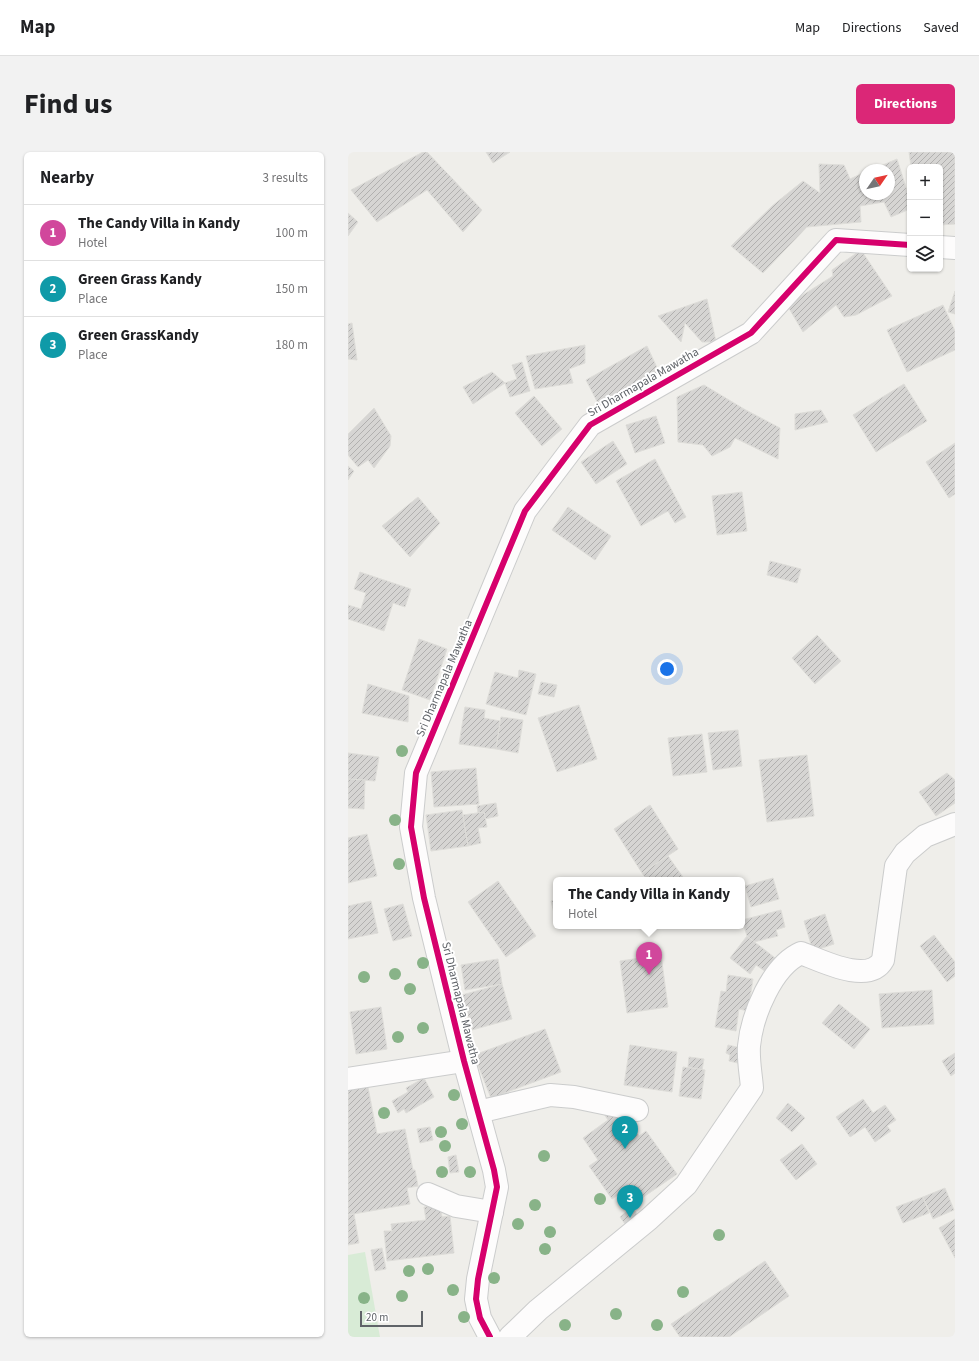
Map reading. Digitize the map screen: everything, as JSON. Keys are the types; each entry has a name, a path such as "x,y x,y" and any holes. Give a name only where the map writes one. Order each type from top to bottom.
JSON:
{"street":[{"name":"Sri Dharmapala Mawatha","path":"490,1337 480,1318 476,1299 478,1279 497,1187 494,1170 464,1061 424,898 411,827 416,773 525,511 590,425 751,333 836,240 907,245"},
{"path":"943,247 955,248"},
{"path":"510,1337 538,1310 650,1219 686,1185 752,1088 749,1068 752,1024 767,991 786,963 791,958 801,954 859,971 870,971 880,965 883,960 896,866 905,853 925,836 955,824"},
{"path":"348,1079 464,1061"},
{"path":"478,1112 550,1095 574,1097 637,1110"},
{"path":"428,1194 456,1206 492,1212"}],"green space":[{"path":"365,1252 380,1337 348,1337 348,1255"}],"building":[{"path":"423,152 427,152 482,210 463,232 427,190 377,222 351,190"},
{"path":"486,152 510,152 493,163"},
{"path":"909,152 955,152 955,224 943,225 943,164 911,164"},
{"path":"897,159 907,191 907,210 891,217 884,202 860,206 861,222 807,227 763,273 731,246 772,206 803,181 820,193 819,164 844,165 850,179 859,175 859,200 895,200 895,164 885,164"},
{"path":"348,213 358,222 348,236"},
{"path":"861,250 892,296 856,315 844,317 836,305 803,332 787,305 833,276 832,270"},
{"path":"955,291 955,314 948,312"},
{"path":"707,299 716,342 702,342 685,323 681,342 658,316"},
{"path":"943,305 955,331 955,350 907,372 887,330"},
{"path":"352,323 357,360 348,359 348,324"},
{"path":"585,345 585,363 569,369 573,383 535,389 526,356"},
{"path":"647,346 660,374 602,411 586,380"},
{"path":"522,362 530,391 510,397 505,383 517,379 512,365"},
{"path":"492,372 505,383 473,404 463,387"},
{"path":"904,384 927,421 876,452 853,415"},
{"path":"704,385 780,428 778,459 735,438 730,447 712,456 703,445 678,442 677,397"},
{"path":"534,396 562,429 542,446 515,413"},
{"path":"374,408 391,436 390,446 374,468 368,460 358,467 348,455 348,434"},
{"path":"821,410 828,422 795,430 795,414"},
{"path":"656,416 665,443 635,453 626,425"},
{"path":"613,441 627,464 596,484 581,462"},
{"path":"955,443 955,494 949,498 926,462"},
{"path":"655,459 686,517 675,523 668,511 641,526 616,481"},
{"path":"348,466 354,471 348,480"},
{"path":"742,492 747,531 717,535 712,496"},
{"path":"418,497 440,523 410,557 382,526"},
{"path":"568,507 611,536 595,560 552,530"},
{"path":"770,561 801,569 797,583 767,575"},
{"path":"360,572 411,589 405,607 393,603 384,631 348,619 348,605 361,609 366,593 354,589"},
{"path":"817,635 841,661 815,684 792,658"},
{"path":"419,639 447,649 430,700 402,690"},
{"path":"519,670 536,674 526,715 486,704 495,672 518,678"},
{"path":"541,682 557,685 554,697 538,694"},
{"path":"368,684 409,696 408,722 362,713"},
{"path":"579,705 597,759 557,772 538,718"},
{"path":"465,707 485,710 484,718 500,721 496,749 459,744"},
{"path":"501,717 523,720 518,753 496,749"},
{"path":"738,730 742,766 713,770 708,733"},
{"path":"702,734 707,772 673,776 668,738"},
{"path":"348,753 379,757 375,781 348,779"},
{"path":"807,755 814,816 767,822 759,760"},
{"path":"476,768 479,804 434,807 431,772"},
{"path":"947,773 955,780 955,803 936,816 919,792"},
{"path":"348,779 365,780 364,809 348,808"},
{"path":"496,803 498,816 485,819 484,812 478,813 477,806"},
{"path":"650,805 678,849 642,873 614,829"},
{"path":"462,810 468,846 431,851 426,815"},
{"path":"484,812 487,827 478,828 481,843 468,846 463,815"},
{"path":"367,834 377,876 348,883 348,838"},
{"path":"668,856 683,877 645,877 642,873"},
{"path":"773,878 779,899 751,907 745,886"},
{"path":"498,881 536,936 506,957 468,902"},
{"path":"371,901 378,933 348,939 348,906"},
{"path":"403,904 412,936 393,941 384,909"},
{"path":"781,910 785,927 776,930 778,936 754,942 747,936 745,929 745,919"},
{"path":"825,914 834,944 813,951 804,921"},
{"path":"934,935 955,962 955,976 947,982 920,946"},
{"path":"747,936 779,961 769,974 756,965 750,974 730,958"},
{"path":"661,955 668,1007 627,1013 620,961"},
{"path":"498,959 502,984 465,990 461,965"},
{"path":"728,975 753,979 748,1011 739,1009 736,1031 715,1027 721,991 726,992"},
{"path":"502,984 512,1019 472,1030 462,995"},
{"path":"932,990 934,1024 882,1028 879,994"},
{"path":"839,1004 870,1029 854,1049 822,1023"},
{"path":"381,1007 387,1049 356,1054 350,1012"},
{"path":"545,1029 561,1072 491,1098 474,1055"},
{"path":"630,1045 677,1052 672,1092 624,1085"},
{"path":"728,1045 741,1048 738,1063 729,1061 730,1055 726,1053"},
{"path":"955,1053 955,1073 951,1076 942,1061"},
{"path":"689,1057 704,1059 702,1070 688,1067"},
{"path":"683,1067 705,1070 701,1099 679,1096"},
{"path":"424,1078 434,1097 406,1113 404,1109 398,1113 392,1101 408,1092 406,1088"},
{"path":"367,1082 377,1134 405,1129 413,1170 415,1170 418,1186 407,1188 410,1204 348,1215 348,1085"},
{"path":"863,1099 873,1113 885,1105 896,1120 887,1126 891,1131 875,1142 865,1127 850,1137 836,1117"},
{"path":"788,1103 805,1118 792,1132 776,1118"},
{"path":"614,1107 627,1126 631,1124 639,1136 646,1131 677,1174 642,1198 633,1185 612,1199 589,1166 598,1160 583,1138 608,1120 604,1114"},
{"path":"430,1127 433,1140 420,1143 417,1129"},
{"path":"802,1144 817,1164 796,1180 780,1160"},
{"path":"456,1155 459,1172 450,1173 448,1157"},
{"path":"945,1188 954,1210 933,1219 923,1197"},
{"path":"923,1197 929,1213 903,1223 896,1207"},
{"path":"440,1205 442,1217 450,1216 454,1253 387,1261 384,1231 392,1231 391,1224 426,1220 424,1207"},
{"path":"632,1207 640,1218 628,1228 620,1217"},
{"path":"354,1214 359,1243 348,1245 348,1215"},
{"path":"955,1219 955,1258 939,1228"},
{"path":"382,1248 386,1269 375,1271 371,1250"},
{"path":"765,1261 789,1296 729,1337 680,1337 671,1324"}],"cycle path":[{"path":"490,1337 480,1318 476,1299 478,1279 497,1187 494,1170 464,1061 424,898 411,827 416,773 525,511 590,425 751,333 836,240 907,245"}],"place":[{"name":"The Candy Villa in Kandy","path":"649,975"},
{"name":"Green Grass Kandy","path":"625,1149"},
{"name":"Green GrassKandy","path":"630,1218"}]}
